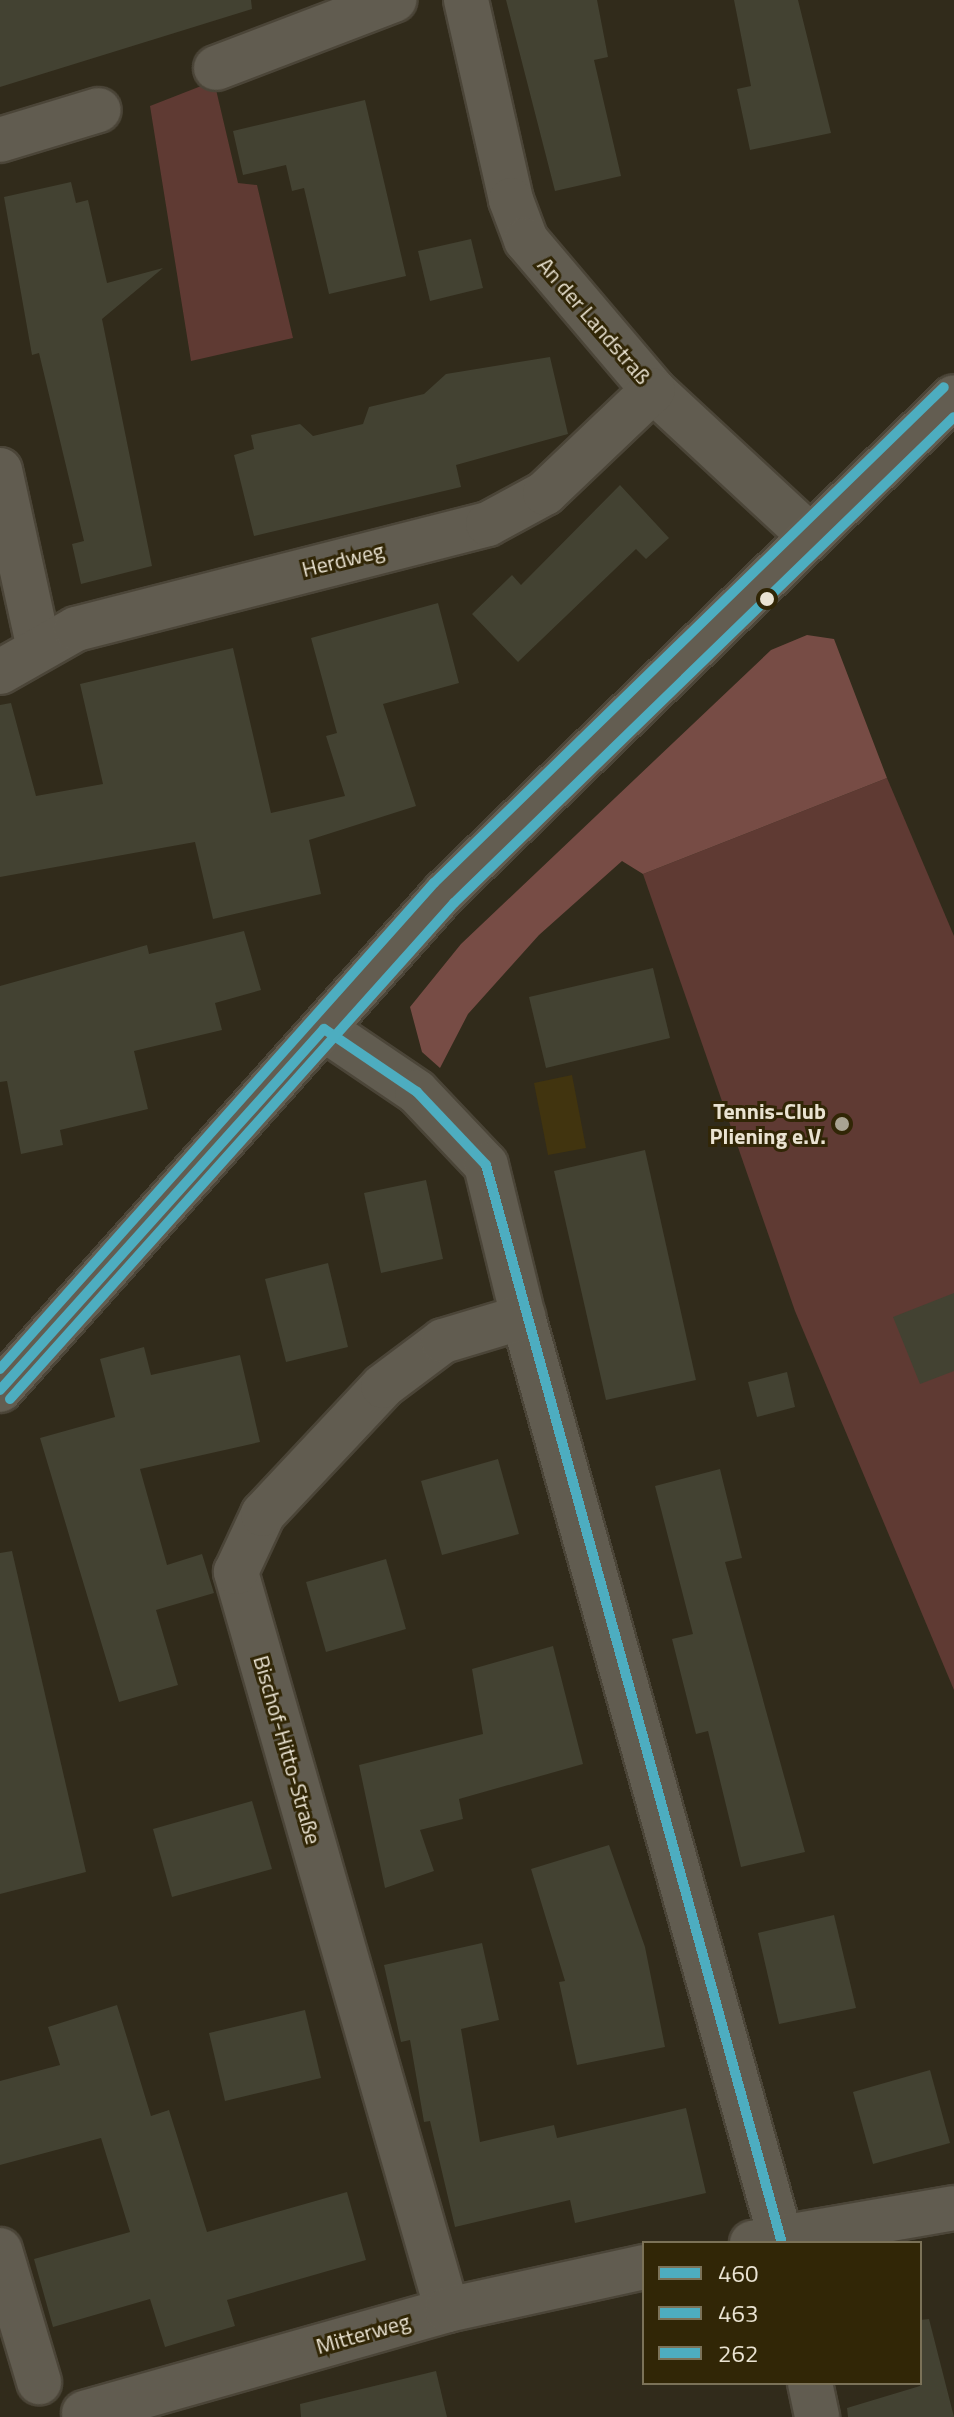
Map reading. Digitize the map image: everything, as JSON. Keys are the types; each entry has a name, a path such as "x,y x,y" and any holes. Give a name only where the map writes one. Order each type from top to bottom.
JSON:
{"main road":[{"path":"0,1390 444,893 954,397"}],"street":[{"path":"216,68 394,0"},
{"name":"An der Landstraß","path":"466,0 511,200 526,240 653,390 810,536"},
{"path":"0,140 99,110"},
{"name":"Herdweg","path":"0,672 76,629 488,524 545,493 653,390"},
{"path":"0,470 39,649"},
{"path":"324,1029 417,1092 486,1165 523,1317 772,2241 954,2208"},
{"name":"Bischof-Hitto-Straße","path":"447,2310 236,1572 263,1514 383,1386 443,1341 523,1317"},
{"path":"0,2250 39,2382"},
{"name":"Mitterweg","path":"87,2415 447,2310 642,2267"},
{"path":"0,2361 39,2382 87,2415"},
{"path":"810,2385 817,2417"}],"shaded area":[{"path":"214,81 238,183 257,185 293,338 191,361 150,106"},
{"path":"807,635 834,639 887,778 643,874 622,861 539,935 468,1014 440,1068 422,1052 410,1007 461,944 771,650"},
{"name":"Tennis-Club Pliening e.V.","path":"887,778 954,936 954,1690 795,1311 643,874"},
{"path":"572,1075 586,1148 548,1155 534,1083"}],"building":[{"path":"0,0 251,0 252,9 0,87"},
{"path":"506,0 597,0 608,57 594,60 621,176 555,191"},
{"path":"734,0 798,0 831,133 750,150 737,89 751,86"},
{"path":"365,100 406,276 329,294 304,188 292,191 286,165 243,175 233,131"},
{"path":"71,182 76,203 88,200 107,283 163,268 102,319 152,566 81,584 72,544 84,541 39,353 32,355 4,197"},
{"path":"471,239 483,288 430,301 418,251"},
{"path":"550,357 568,434 456,465 461,487 254,536 234,455 254,449 251,435 300,424 313,436 363,424 369,407 424,394 446,374"},
{"path":"620,485 669,538 646,559 636,549 518,662 472,614 512,575 521,585"},
{"path":"438,603 459,683 383,704 416,806 309,840 321,894 213,919 195,842 0,877 0,705 11,703 36,796 103,784 80,684 233,648 271,813 345,796 326,736 337,733 311,638"},
{"path":"244,931 261,990 215,1003 222,1030 134,1051 148,1109 60,1130 63,1145 21,1154 7,1081 0,1082 0,986 147,945 149,954"},
{"path":"653,968 670,1038 546,1068 529,997"},
{"path":"645,1150 696,1380 606,1400 554,1171"},
{"path":"426,1180 443,1259 381,1273 364,1193"},
{"path":"328,1263 348,1347 286,1362 265,1279"},
{"path":"954,1293 954,1371 920,1384 893,1317"},
{"path":"144,1347 151,1375 240,1355 260,1442 140,1469 167,1565 202,1554 214,1593 156,1610 178,1685 119,1702 40,1438 115,1417 100,1359"},
{"path":"787,1372 795,1407 757,1417 748,1382"},
{"path":"498,1459 519,1534 442,1555 421,1481"},
{"path":"720,1469 742,1558 725,1562 805,1852 741,1867 708,1731 696,1734 672,1639 693,1634 655,1486"},
{"path":"12,1551 86,1872 0,1894 0,1553"},
{"path":"386,1559 406,1629 326,1652 306,1582"},
{"path":"553,1646 583,1764 459,1799 463,1819 420,1830 434,1871 385,1888 359,1765 483,1734 472,1669"},
{"path":"252,1801 272,1869 172,1897 153,1829"},
{"path":"609,1845 645,1947 665,2047 577,2065 559,1982 565,1981 531,1869"},
{"path":"834,1915 856,2008 779,2024 758,1933"},
{"path":"482,1943 499,2020 461,2029 480,2142 554,2125 557,2138 686,2108 706,2193 575,2223 570,2200 455,2227 430,2121 424,2122 410,2040 401,2042 384,1965"},
{"path":"117,2005 151,2116 169,2110 207,2232 347,2192 366,2260 227,2300 235,2326 165,2347 150,2299 53,2327 34,2259 130,2232 101,2138 0,2165 0,2081 60,2065 48,2027"},
{"path":"305,2010 321,2078 225,2101 209,2033"},
{"path":"930,2070 950,2143 873,2164 853,2092"},
{"path":"929,2319 954,2417 848,2417 847,2408 922,2385 922,2320"},
{"path":"436,2371 447,2417 301,2417 300,2404"}],"transit line":[{"name":"262","path":"0,1369 434,883 944,387"},
{"name":"463","path":"10,1399 454,903 954,417"},
{"name":"460","path":"324,1029 417,1092 486,1165 781,2241"},
{"name":"460","path":"0,1390 324,1029"}],"place":[{"name":"Tennis-Club Pliening e.V.","path":"842,1124"}]}
